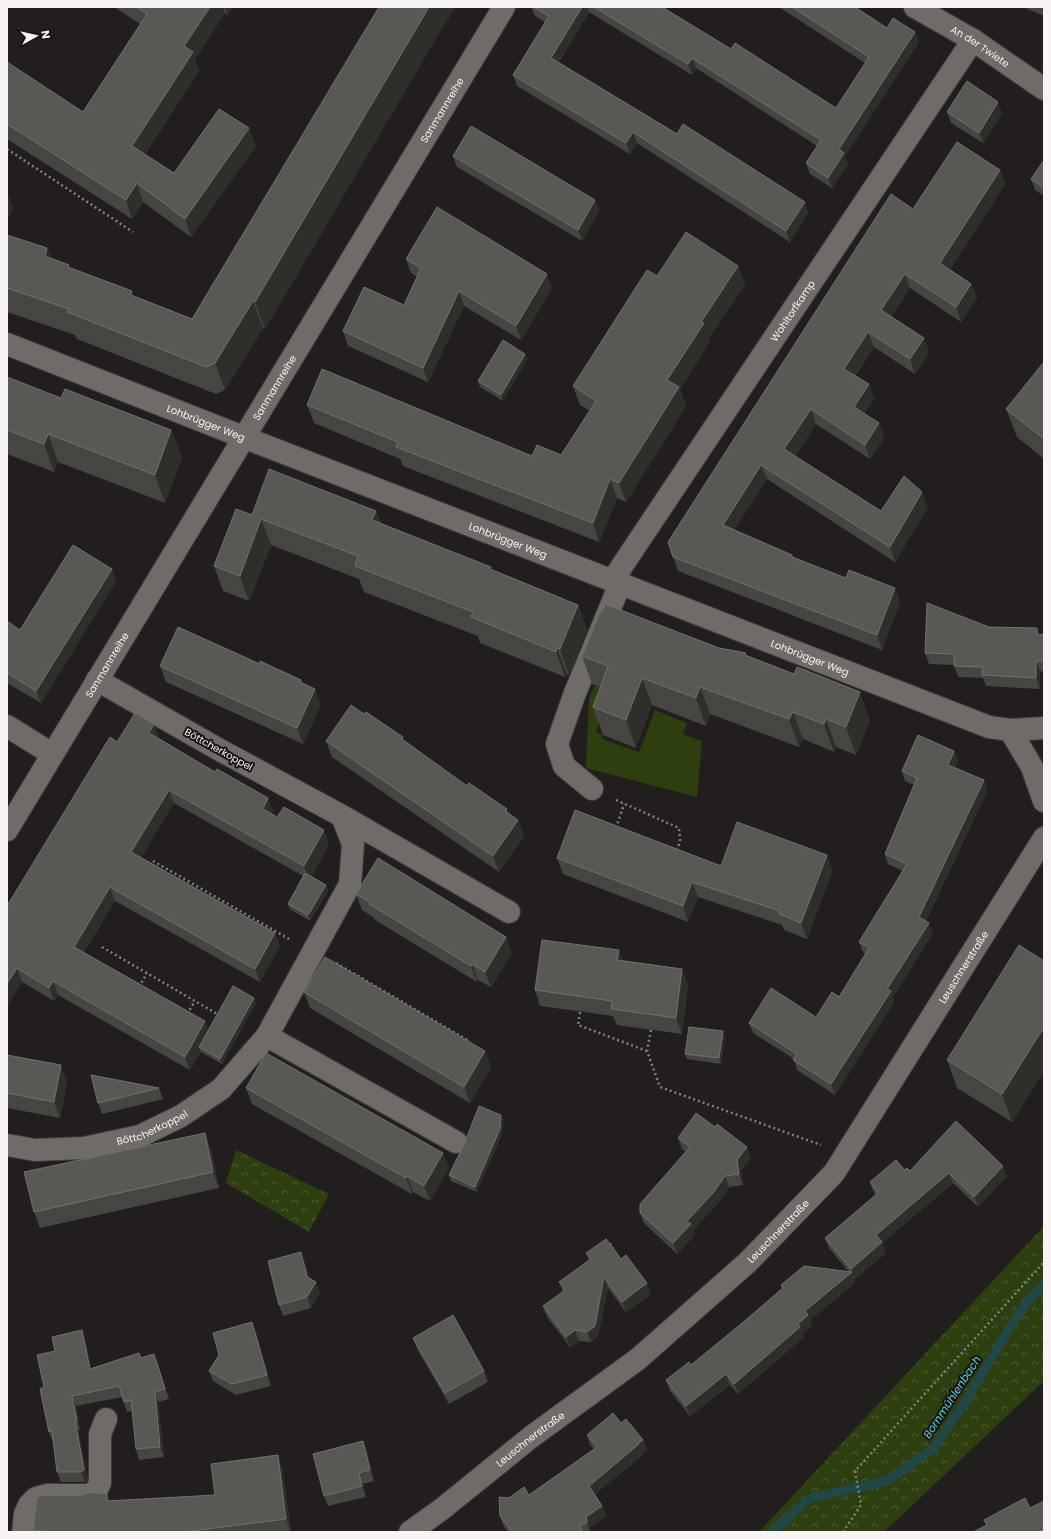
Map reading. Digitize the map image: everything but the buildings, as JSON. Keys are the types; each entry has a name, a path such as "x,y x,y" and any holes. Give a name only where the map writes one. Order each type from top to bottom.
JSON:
{"street":[{"name":"Sanmannreihe","path":"7,830 504,7"},
{"name":"An der Twiete","path":"915,7 974,40 1044,89"},
{"name":"Wohltorfkamp","path":"592,789 564,766 557,744 616,582 974,40"},
{"name":"Lohbrügger Weg","path":"7,344 989,727 1010,730 1044,728"},
{"name":"Böttcherkoppel","path":"97,680 218,749 342,816 509,912"},
{"path":"7,726 52,754"},
{"path":"1010,730 1032,767 1044,801"},
{"name":"Böttcherkoppel","path":"7,1145 35,1150 84,1148 140,1136 181,1116 221,1089 267,1036 350,884 353,844 342,816"},
{"name":"Leuschnerstraße","path":"410,1532 442,1509 531,1437 638,1359 748,1262 834,1173 1044,838"},
{"path":"267,1036 456,1142"},
{"path":"24,1532 25,1514 29,1505 36,1498 47,1495 84,1495 96,1491 100,1483 100,1434 106,1419"}],"path":[{"path":"7,149 133,232"},
{"path":"592,789 679,828 680,840 677,855"},
{"path":"615,831 624,804"},
{"path":"153,861 363,978 469,1041 466,1046"},
{"path":"102,947 222,1016"},
{"path":"136,993 147,973"},
{"path":"360,983 363,978"},
{"path":"184,1020 195,1001"},
{"path":"412,1014 415,1009"},
{"path":"580,1012 578,1025 648,1051"},
{"path":"651,1030 648,1051 660,1087 846,1154"},
{"path":"843,1532 861,1506 855,1471 1044,1262"}],"green space":[{"path":"595,685 616,693 604,710 596,732 603,735 602,739 639,752 655,710 687,723 683,734 702,741 697,797 586,768 589,698"},
{"path":"236,1150 329,1194 309,1232 226,1183"},
{"path":"1044,1226 1044,1381 884,1532 759,1532"}],"waterway":[{"name":"Bornmühlenbach","path":"772,1532 810,1498 887,1481 933,1449 968,1398 1010,1327 1029,1300 1044,1285"}]}
